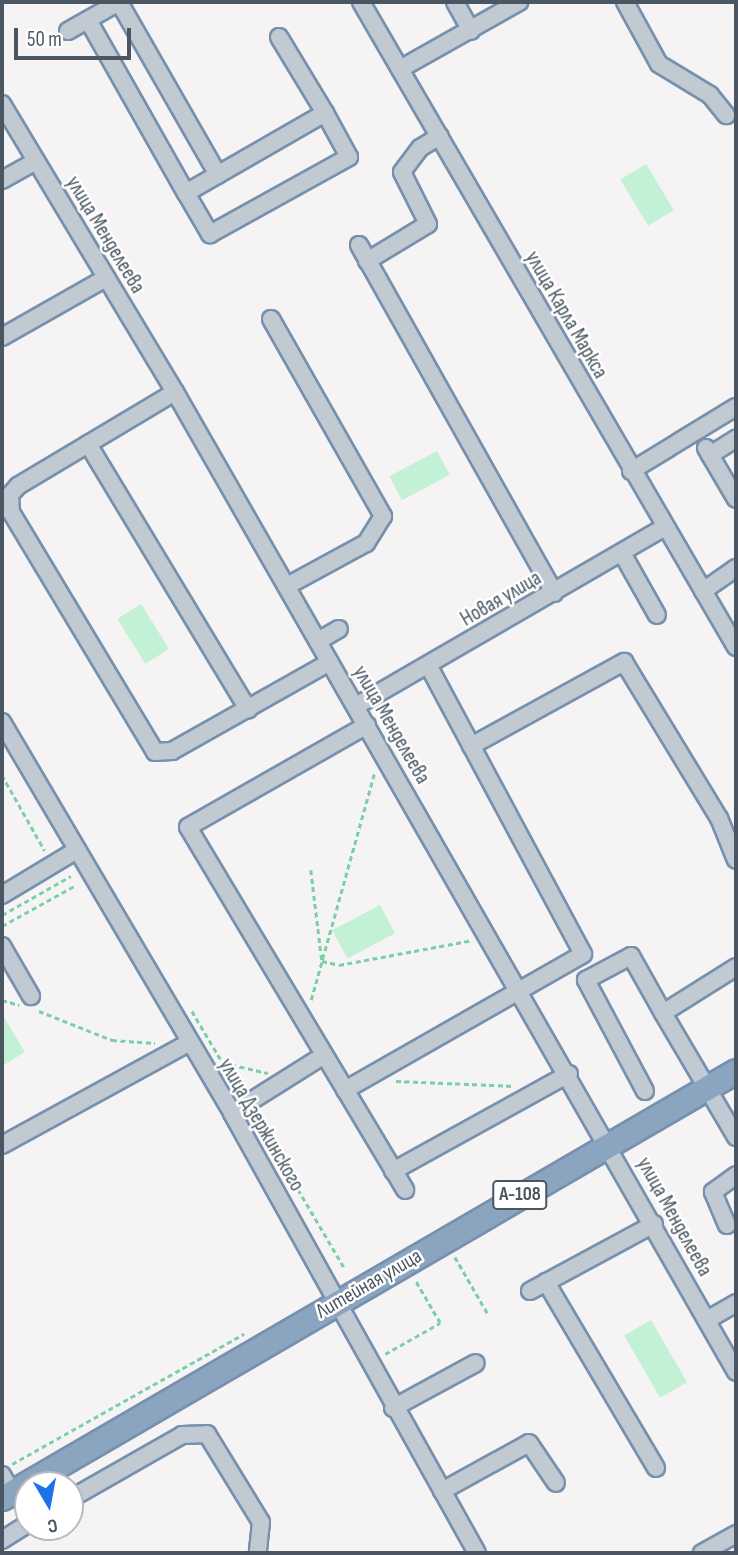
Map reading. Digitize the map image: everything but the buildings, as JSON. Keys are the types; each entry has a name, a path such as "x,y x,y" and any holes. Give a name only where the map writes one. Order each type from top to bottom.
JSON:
{"highway":[{"name":"Литейная улица","path":"4,1484 334,1304 736,1071"}],"street":[{"path":"68,31 119,2 218,175"},
{"name":"улица Карла Маркса","path":"361,2 631,471 736,647"},
{"path":"455,2 471,31"},
{"path":"400,69 519,2"},
{"path":"625,2 659,64 710,95 726,115"},
{"path":"88,20 210,233 349,157 279,37"},
{"name":"улица Менделеева","path":"3,108 175,392 569,1074 736,1371"},
{"path":"186,193 325,113"},
{"path":"367,261 428,224 402,172 420,148 440,136"},
{"path":"2,180 36,161"},
{"path":"359,245 554,593"},
{"path":"2,337 106,278"},
{"path":"271,319 383,516 374,537 287,586"},
{"path":"175,392 18,485 9,501 149,748 172,751 330,662"},
{"path":"631,471 736,407"},
{"path":"736,439 708,452 736,499"},
{"path":"88,444 248,709"},
{"name":"Новая улица","path":"356,706 665,527"},
{"path":"622,553 657,614"},
{"path":"703,591 736,568"},
{"path":"318,641 339,629"},
{"path":"471,746 624,662 719,818 736,860"},
{"path":"345,1090 579,958 584,948 428,665"},
{"name":"улица Дзержинского","path":"2,722 232,1113 334,1304 477,1553"},
{"path":"367,725 188,827 405,1190"},
{"path":"2,895 77,850"},
{"path":"2,946 29,1004"},
{"path":"645,1091 586,980 631,956 736,1137"},
{"path":"579,958 592,977"},
{"path":"663,1013 736,967"},
{"path":"3,1141 190,1042"},
{"path":"232,1113 324,1055"},
{"path":"393,1171 569,1074"},
{"path":"727,1225 713,1192 736,1175"},
{"path":"530,1291 654,1224"},
{"path":"546,1282 656,1468"},
{"path":"707,1320 736,1303"},
{"path":"393,1408 476,1363"},
{"path":"84,1491 182,1435 207,1434 261,1522 258,1553"},
{"path":"442,1491 529,1443 556,1483"},
{"path":"702,1553 736,1534"}],"path":[{"path":"304,1022 380,748"},
{"path":"2,775 46,854"},
{"path":"311,870 323,961"},
{"path":"2,915 71,876"},
{"path":"2,926 76,885"},
{"path":"323,961 339,965 475,940"},
{"path":"2,1000 29,1004 78,1022 112,1040 167,1044"},
{"path":"189,1006 344,1267"},
{"path":"223,1063 288,1077"},
{"path":"363,1080 539,1090"},
{"path":"453,1254 488,1314"},
{"path":"382,1356 440,1323 413,1276"},
{"path":"4,1484 249,1331"}],"green space":[{"path":"646,164 674,210 648,226 620,179"},
{"path":"437,451 450,475 402,500 389,476"},
{"path":"141,604 169,649 145,664 117,619"},
{"path":"380,905 395,933 347,959 332,930"},
{"path":"2,1014 25,1052 2,1066"},
{"path":"651,1320 687,1382 660,1398 624,1336"}]}
